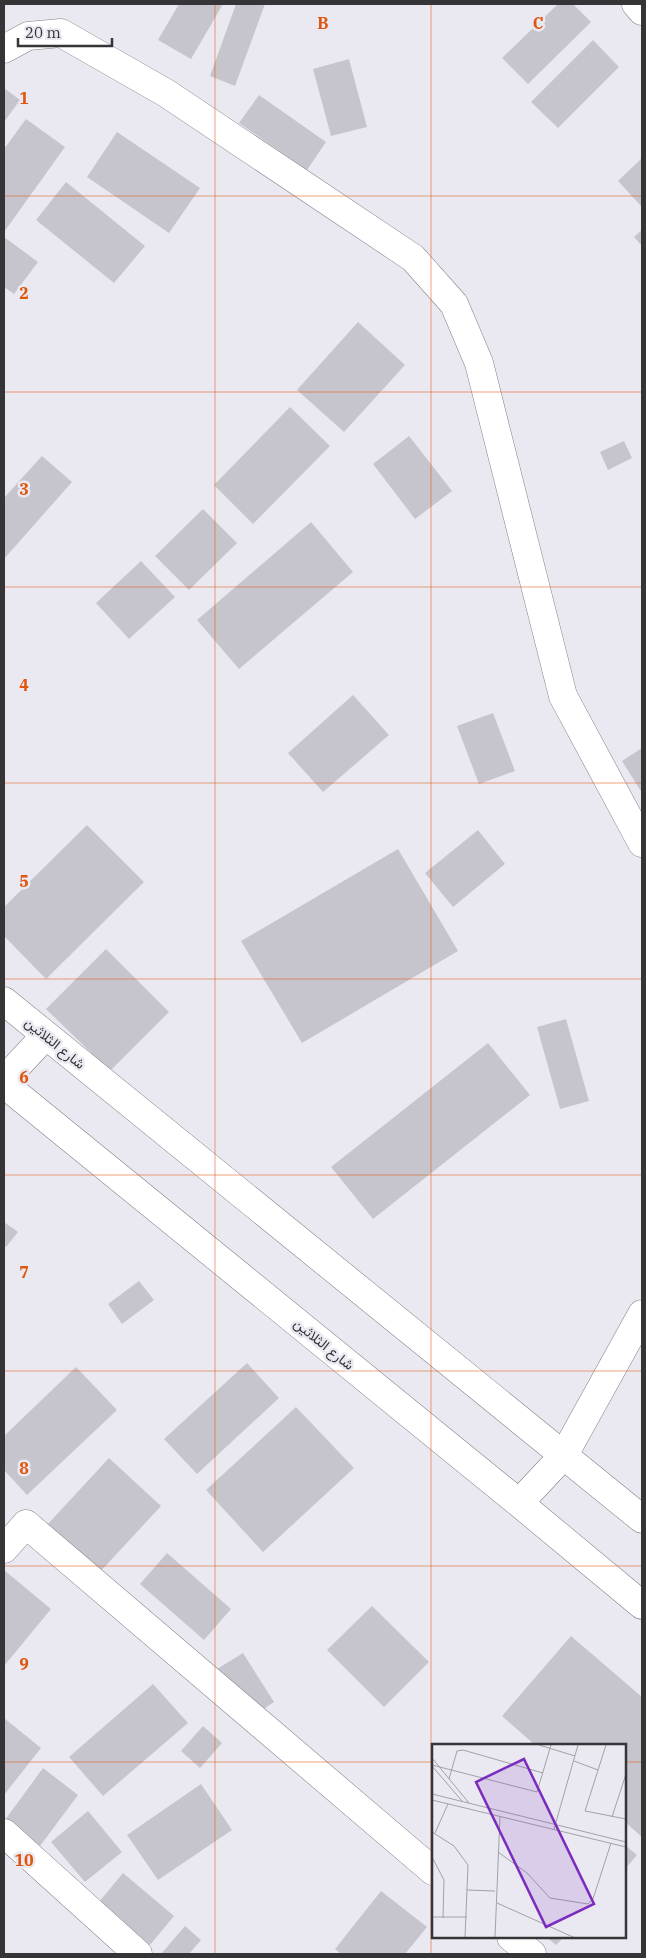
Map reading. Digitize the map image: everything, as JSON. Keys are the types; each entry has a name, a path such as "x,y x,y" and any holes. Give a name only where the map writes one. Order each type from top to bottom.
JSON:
{"street":[{"path":"636,4 642,11"},
{"path":"4,49 28,36 61,33 166,93 414,258 454,304 479,363 563,696 642,843"},
{"name":"شارع الثلاثين","path":"4,1001 642,1519"},
{"path":"4,1080 45,1036"},
{"name":"شارع الثلاثين","path":"4,1084 642,1605"},
{"path":"519,1503 564,1455 642,1314"},
{"path":"4,1549 26,1524 432,1869"},
{"path":"4,1833 138,1954"},
{"path":"512,1938 532,1954"}],"building":[{"path":"179,4 223,4 191,59 158,40"},
{"path":"236,4 265,4 235,86 210,76"},
{"path":"558,4 573,4 591,22 528,84 502,58"},
{"path":"593,40 619,67 558,128 531,102"},
{"path":"349,59 367,127 331,136 313,69"},
{"path":"4,88 20,100 4,122"},
{"path":"259,95 326,142 307,170 239,123"},
{"path":"26,119 65,147 4,232 4,149"},
{"path":"117,132 200,188 169,233 87,177"},
{"path":"642,158 642,207 618,181"},
{"path":"66,182 145,246 114,283 36,220"},
{"path":"642,230 642,246 634,237"},
{"path":"4,237 38,262 14,294 4,287"},
{"path":"358,322 405,365 344,432 297,390"},
{"path":"290,407 330,446 253,524 214,485"},
{"path":"409,436 452,491 415,519 373,464"},
{"path":"624,441 632,458 608,470 600,452"},
{"path":"42,456 72,482 4,559 4,498"},
{"path":"203,509 237,543 189,590 155,556"},
{"path":"311,522 353,572 239,669 197,620"},
{"path":"141,561 175,597 129,639 96,603"},
{"path":"353,695 389,735 323,792 288,753"},
{"path":"493,713 515,771 479,784 457,726"},
{"path":"642,748 642,793 622,761"},
{"path":"87,825 144,882 46,979 4,936 4,907"},
{"path":"478,830 505,864 453,907 425,873"},
{"path":"398,849 458,951 302,1043 241,941"},
{"path":"106,949 169,1012 110,1071 46,1009"},
{"path":"566,1019 589,1101 560,1109 537,1027"},
{"path":"488,1043 530,1095 373,1219 331,1167"},
{"path":"4,1222 18,1232 6,1247 4,1245"},
{"path":"139,1281 154,1300 122,1324 108,1304"},
{"path":"247,1363 279,1398 197,1474 164,1439"},
{"path":"76,1367 117,1410 27,1495 4,1470 4,1436"},
{"path":"296,1407 354,1468 263,1552 206,1490"},
{"path":"109,1458 161,1506 99,1573 47,1525"},
{"path":"167,1553 231,1609 204,1640 140,1584"},
{"path":"4,1570 51,1609 4,1666"},
{"path":"372,1606 429,1662 384,1707 327,1650"},
{"path":"571,1636 642,1697 642,1837 626,1823 626,1744 534,1744 502,1716"},
{"path":"243,1653 274,1702 249,1719 217,1669"},
{"path":"153,1684 188,1723 103,1796 69,1757"},
{"path":"4,1718 41,1748 4,1795"},
{"path":"203,1726 222,1743 200,1768 181,1751"},
{"path":"43,1768 78,1795 40,1846 5,1820"},
{"path":"201,1784 232,1830 158,1880 127,1835"},
{"path":"88,1811 122,1852 85,1882 51,1842"},
{"path":"626,1846 637,1855 626,1868"},
{"path":"123,1873 174,1916 150,1945 99,1902"},
{"path":"381,1891 427,1927 405,1954 341,1954 335,1949"},
{"path":"185,1926 201,1940 189,1954 161,1954"},
{"path":"547,1938 563,1938 556,1945"}]}
